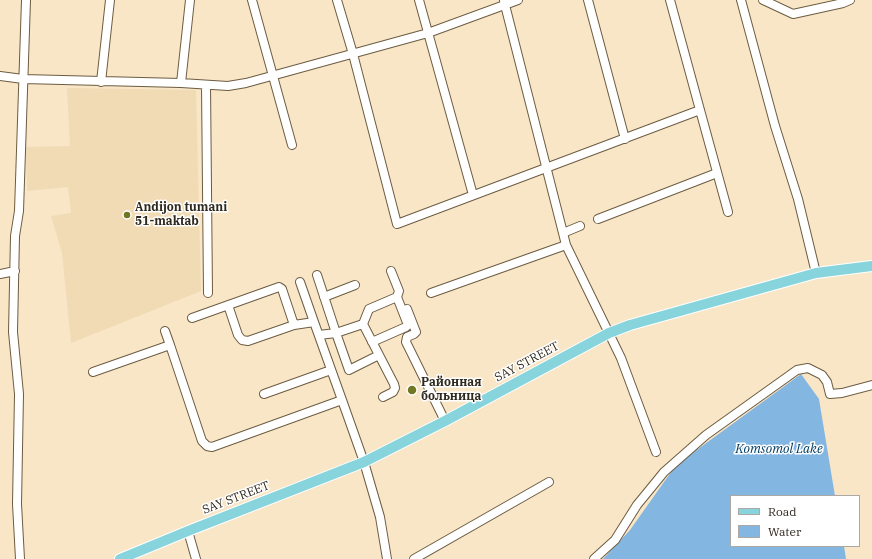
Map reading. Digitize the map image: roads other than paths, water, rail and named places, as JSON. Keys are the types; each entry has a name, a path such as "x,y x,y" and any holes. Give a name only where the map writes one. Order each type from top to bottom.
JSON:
{"main road":[{"name":"SAY STREET","path":"120,559 188,530 364,462 445,421 609,333 630,325 816,273 872,266"}],"street":[{"path":"20,559 17,504 19,394 14,332 16,236 19,211 26,0"},
{"path":"102,82 110,0"},
{"path":"181,84 190,0"},
{"path":"252,0 274,75 292,145"},
{"path":"337,0 353,54 397,224 700,110"},
{"path":"419,0 473,195"},
{"path":"0,76 23,79 228,86 246,83 428,33 504,2 518,0"},
{"path":"588,0 625,139"},
{"path":"670,0 728,212"},
{"path":"741,0 775,126 798,199 816,273"},
{"path":"763,0 793,14 843,3 850,0"},
{"path":"504,2 566,245 621,358 656,452"},
{"path":"206,85 208,293"},
{"path":"598,219 717,173"},
{"path":"563,233 580,226"},
{"path":"431,293 566,245"},
{"path":"0,274 15,271"},
{"path":"372,342 408,325 397,297 399,291 391,271"},
{"path":"317,275 349,370 379,355"},
{"path":"300,282 364,462 380,517 387,559"},
{"path":"324,297 355,285"},
{"path":"192,318 279,287 282,289 294,325"},
{"path":"383,397 393,392 395,388 363,324 369,309 397,297"},
{"path":"228,305 238,335 242,340 248,341 294,325 314,322"},
{"path":"407,309 416,332 407,337 406,342 445,421"},
{"path":"319,335 336,333 363,324"},
{"path":"165,331 202,441 207,446 212,447 342,400"},
{"path":"93,372 170,345"},
{"path":"594,559 615,540 637,505 664,472 706,435 797,370 808,368 822,375 828,382 830,394 842,394 872,385"},
{"path":"264,394 331,370"},
{"path":"414,559 549,482"},
{"path":"188,530 196,559"}],"water":[{"name":"Komsomol Lake","path":"801,374 819,399 835,495 730,495 730,547 844,547 846,559 603,559 630,530 676,465"}],"place":[{"name":"Andijon tumani 51-maktab","path":"127,215"},
{"name":"Районная больница","path":"412,390"}]}
